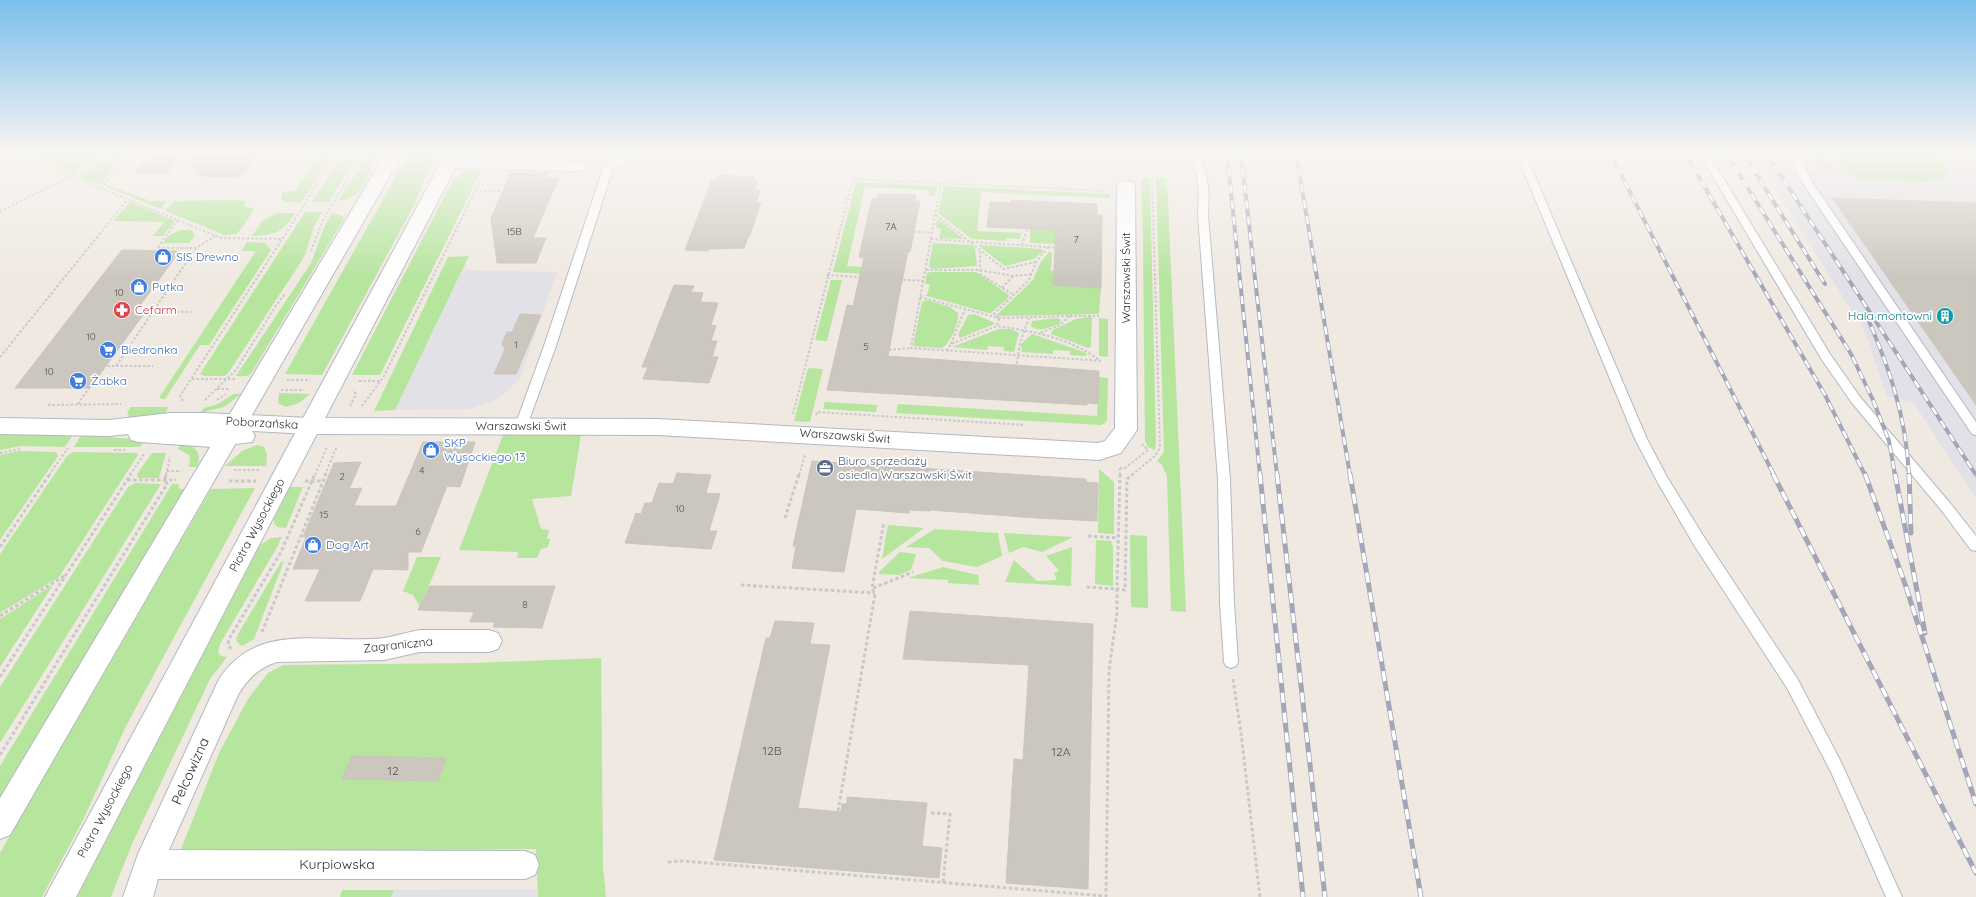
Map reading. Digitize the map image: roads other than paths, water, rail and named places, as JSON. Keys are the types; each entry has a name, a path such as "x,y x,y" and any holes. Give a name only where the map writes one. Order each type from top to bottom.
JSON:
{"street":[{"path":"0,825 233,430 248,384 369,195"},
{"name":"Piotra Wysockiego","path":"60,897 328,390 434,195"},
{"name":"Warszawski Świt","path":"309,426 658,427 811,434 1099,452 1113,447 1126,430 1117,195"},
{"name":"Poborzańska","path":"0,426 109,428 132,433 212,440 233,430 309,426"},
{"name":"Zagraniczna","path":"256,658 269,652 286,650 384,649 420,641 489,641"},
{"name":"Pelcowizna","path":"138,897 148,864 228,687 241,670 256,658"},
{"name":"Kurpiowska","path":"148,864 525,865"}],"lane":[{"path":"521,426 550,346 600,195"},
{"path":"1204,195 1203,215 1207,275 1224,480 1227,603 1231,662"},
{"path":"1538,195 1641,439 1662,480 1699,541 1792,683 1836,767 1894,897"},
{"path":"1728,195 1826,358 1856,400 1932,490 1976,546"},
{"path":"1816,195 1976,431"}],"railway":[{"path":"1231,195 1260,475"},
{"path":"1246,195 1277,475"},
{"path":"1303,195 1350,475"},
{"path":"1631,195 1774,475"},
{"path":"1709,195 1825,395 1865,475"},
{"path":"1752,195 1851,354 1873,400 1889,441 1895,475"},
{"path":"1769,195 1825,284"},
{"path":"1793,195 1976,475"},
{"path":"1865,312 1882,352 1895,392 1904,432 1909,475"},
{"path":"1260,474 1303,897"},
{"path":"1277,474 1325,897"},
{"path":"1350,474 1421,897"},
{"path":"1773,474 1976,873"},
{"path":"1865,474 1904,581 1976,804"},
{"path":"1895,474 1925,633"},
{"path":"1909,474 1911,533"}],"place":[{"name":"SIS Drewno","path":"163,257"},
{"name":"Putka","path":"139,287"},
{"name":"Cefarm","path":"122,310"},
{"name":"Hala montowni","path":"1945,316"},
{"name":"Biedronka","path":"108,350"},
{"name":"Żabka","path":"78,381"},
{"name":"SKP Wysockiego 13","path":"431,450"},
{"name":"Biuro sprzedaży osiedla Warszawski Świt","path":"825,468"},
{"name":"Dog Art","path":"313,545"}]}
